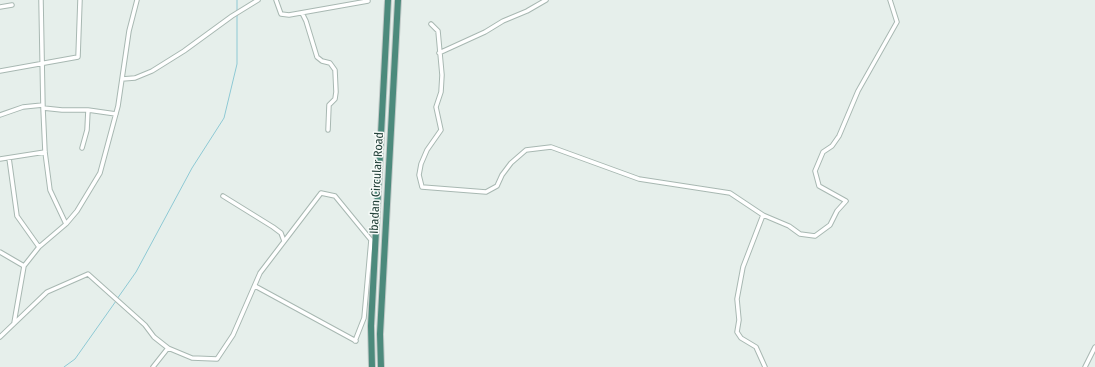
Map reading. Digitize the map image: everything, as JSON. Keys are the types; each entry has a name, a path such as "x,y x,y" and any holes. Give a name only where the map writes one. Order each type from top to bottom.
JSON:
{"highway":[{"name":"Ibadan Circular Road","path":"372,367 371,326 388,0"},
{"name":"Ibadan Circular Road","path":"381,367 380,334 398,0"}],"street":[{"path":"41,0 42,106 45,152 50,190 66,224"},
{"path":"0,71 78,57 80,0"},
{"path":"14,323 24,266 39,246 66,224 78,211 100,172 116,114 129,31 137,0"},
{"path":"122,79 135,78 152,71 258,0"},
{"path":"276,0 281,14 289,15 368,1"},
{"path":"439,53 485,32 503,20 527,11 546,0"},
{"path":"431,24 438,31 442,76 441,92 436,107 441,130 427,150 421,164 419,175 422,187 486,192 497,186 502,175 511,163 526,150 551,147 639,179 730,193 763,215 789,226 800,234 816,236 830,225 837,211 846,201 819,186 815,171 823,152 832,146 839,136 858,91 897,22 890,0"},
{"path":"0,7 12,5"},
{"path":"302,13 306,21 317,57 322,61 330,63 335,70 336,92 335,99 329,105 328,130"},
{"path":"0,115 23,107 42,106 62,110 88,110 116,114"},
{"path":"82,148 87,130 88,110"},
{"path":"0,159 45,152"},
{"path":"9,158 18,216 39,246"},
{"path":"0,337 47,292 88,274 113,295 145,325 154,337 168,348 192,358 217,359 234,335 260,273 321,193 335,196 371,240 364,318 355,341 255,286"},
{"path":"223,196 273,227 281,233 284,241"},
{"path":"763,215 743,267 737,299 739,320 737,332 741,338 756,347 765,367"},
{"path":"0,252 24,266"},
{"path":"1085,367 1095,347"},
{"path":"153,367 168,348"}],"waterway":[{"path":"237,0 237,11"},
{"path":"117,299 136,272 192,168 224,118 237,64 237,15"},
{"path":"64,367 75,359 116,301"}]}
